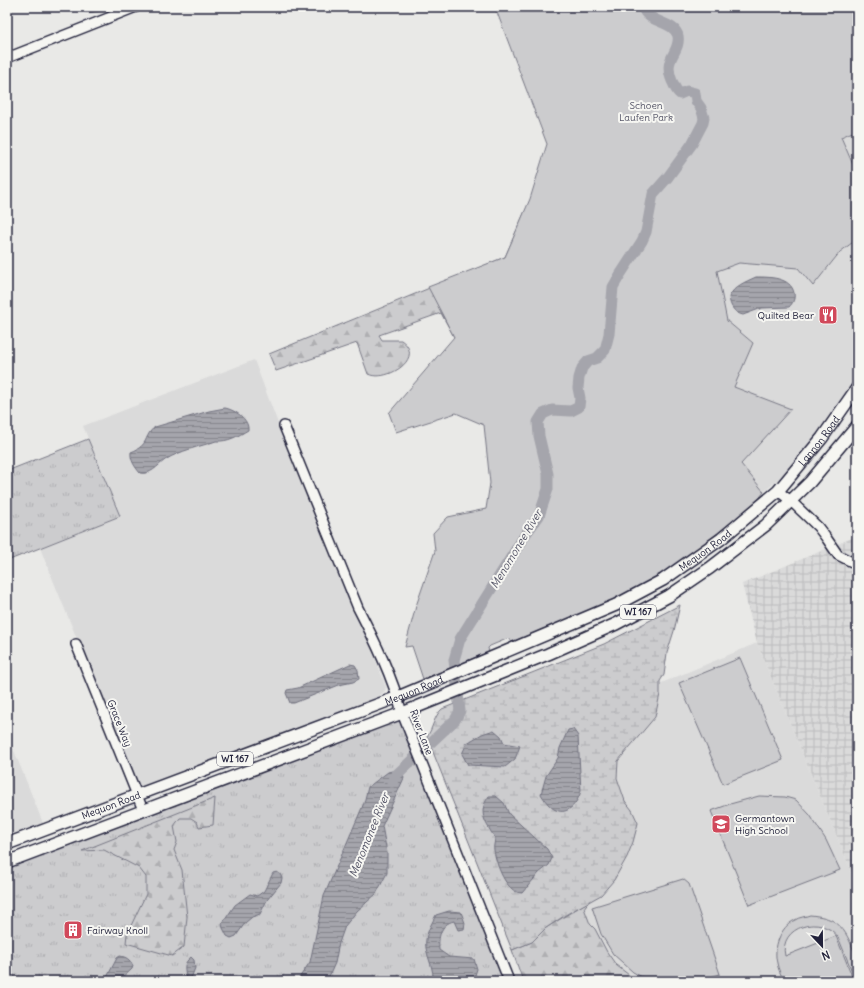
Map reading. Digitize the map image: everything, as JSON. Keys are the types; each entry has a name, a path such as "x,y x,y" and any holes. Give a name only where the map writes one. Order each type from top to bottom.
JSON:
{"main road":[{"name":"Lannon Road","path":"778,491 822,438 857,388"},
{"name":"Lannon Road","path":"791,501 810,482 857,426"},
{"name":"Mequon Road","path":"7,844 398,697 616,605 663,580 721,539 778,491"},
{"name":"Mequon Road","path":"7,862 402,713 548,654 616,624 669,596 710,568 766,525 791,501"},
{"path":"277,742 283,757"}],"street":[{"path":"7,58 136,7"},
{"name":"River Lane","path":"284,426 358,608 371,633 398,697 402,713 509,981"},
{"path":"778,491 791,501 818,527 838,556 852,562 857,561"},
{"name":"Grace Way","path":"76,644 143,810"}],"shaded area":[{"path":"857,130 857,174 841,137"},
{"path":"857,239 857,377 820,432 787,471 764,492 741,464 734,387 753,343 727,321 717,271 739,263 798,268 813,286 840,252"},
{"path":"254,360 296,471 352,606 366,634 386,687 385,691 378,697 339,714 143,789 136,784 40,548 120,516 83,426"},
{"path":"857,536 857,885 757,643 742,584"},
{"name":"Germantown High School","path":"757,643 857,885 857,981 604,981 572,901 605,754 645,690"},
{"path":"7,733 45,828 7,842"}],"green space":[{"path":"77,7 110,7 98,11 85,12"},
{"name":"Schoen Laufen Park","path":"495,7 857,7 857,130 841,137 857,174 857,239 840,252 813,286 798,268 739,263 717,271 727,321 753,343 734,387 791,409 741,464 764,492 757,501 687,556 645,583 593,609 521,639 512,642 509,638 490,646 488,648 489,652 423,679 412,646 405,647 416,606 435,551 433,533 448,517 486,509 490,483 484,425 456,413 396,432 389,413 454,337 428,287 505,257 530,199 547,144"},
{"path":"525,211 534,217 454,337 441,313 379,335 382,340 401,340 408,347 409,354 407,361 393,372 376,376 368,374 357,343 276,371 269,354 505,257"},
{"path":"88,439 120,516 7,561 7,471"},
{"path":"680,605 667,653 664,675 660,681 660,694 655,717 618,761 617,778 625,801 632,810 638,823 627,857 614,880 601,895 567,914 546,928 532,942 512,950 427,737 435,719 442,709 604,644"},
{"path":"740,658 783,760 723,784 679,683"},
{"path":"402,713 509,981 7,981 7,867"},
{"path":"759,796 785,797 796,800 810,815 826,840 840,870 749,905 711,811"},
{"path":"215,798 213,825 199,827 197,822 191,818 180,818 174,826 177,842 174,850 182,870 187,917 184,947 172,956 126,943 127,934 146,894 146,877 139,868 104,850 82,851"},
{"path":"683,879 689,884 720,974 696,981 655,981 642,977 633,972 613,954 601,934 592,907"},
{"path":"589,901 584,908 590,924 595,929 607,952 616,965 629,975 633,981 523,981 512,950 532,942 546,928"},
{"path":"810,915 824,917 835,922 844,931 857,957 857,981 838,937 831,930 822,926 812,925 794,931 788,937 785,946 785,956 836,936 854,981 784,981 778,968 776,957 779,938 790,923 798,918"}],"water":[{"path":"756,277 779,279 789,284 794,295 793,301 789,307 762,308 743,315 735,311 731,306 729,297 731,293 740,285"},
{"path":"225,408 241,416 248,426 248,430 229,440 216,441 177,454 165,460 154,470 147,473 140,473 135,466 131,458 131,452 144,443 151,430 155,427 209,411"},
{"path":"350,664 355,665 358,670 359,679 339,685 294,703 290,703 286,693 287,690 298,688"},
{"path":"573,729 578,736 581,791 578,799 569,809 561,811 552,807 545,801 541,794 546,776 558,758 560,748 568,730"},
{"path":"494,730 501,736 504,743 520,746 515,759 505,767 468,765 462,754 467,743 482,734"},
{"path":"400,769 404,778 382,826 387,853 387,873 376,894 357,911 345,926 339,943 335,963 327,981 297,981 310,962 324,896 364,803 368,787 388,772"},
{"path":"489,796 496,796 504,803 509,814 547,849 552,858 549,865 539,873 522,893 516,892 511,888 503,877 497,863 494,848 495,838 485,821 483,813 484,805"},
{"path":"277,872 282,878 281,883 267,900 260,914 252,917 245,923 236,936 231,938 227,936 222,924 235,905 250,894 257,896 264,891 273,873"},
{"path":"449,911 461,912 465,923 464,929 458,930 454,921 446,925 441,932 439,950 449,957 474,959 477,969 473,981 433,981 432,968 426,948 427,935 436,915"},
{"path":"120,956 129,960 133,966 132,969 119,981 105,981 117,958"},
{"path":"191,957 194,960 195,968 190,981 182,981 186,976 186,963"}],"waterway":[{"name":"Menomonee River","path":"392,782 395,776 455,720 460,711 454,660 460,639 525,535 539,516 548,489 548,474 539,436 538,422 543,414 552,410 571,411 579,407 580,398 578,388 582,368 588,361 597,358 605,350 609,334 613,287 642,241 646,232 653,194 668,177 692,144 703,123 704,118 701,108 696,101 695,93 687,91 680,94 672,81 669,66 677,47 678,36 676,31 672,27 649,16 643,7"}],"place":[{"name":"Quilted Bear","path":"828,315"},
{"name":"Germantown High School","path":"721,824"},
{"name":"Fairway Knoll","path":"73,930"}]}
